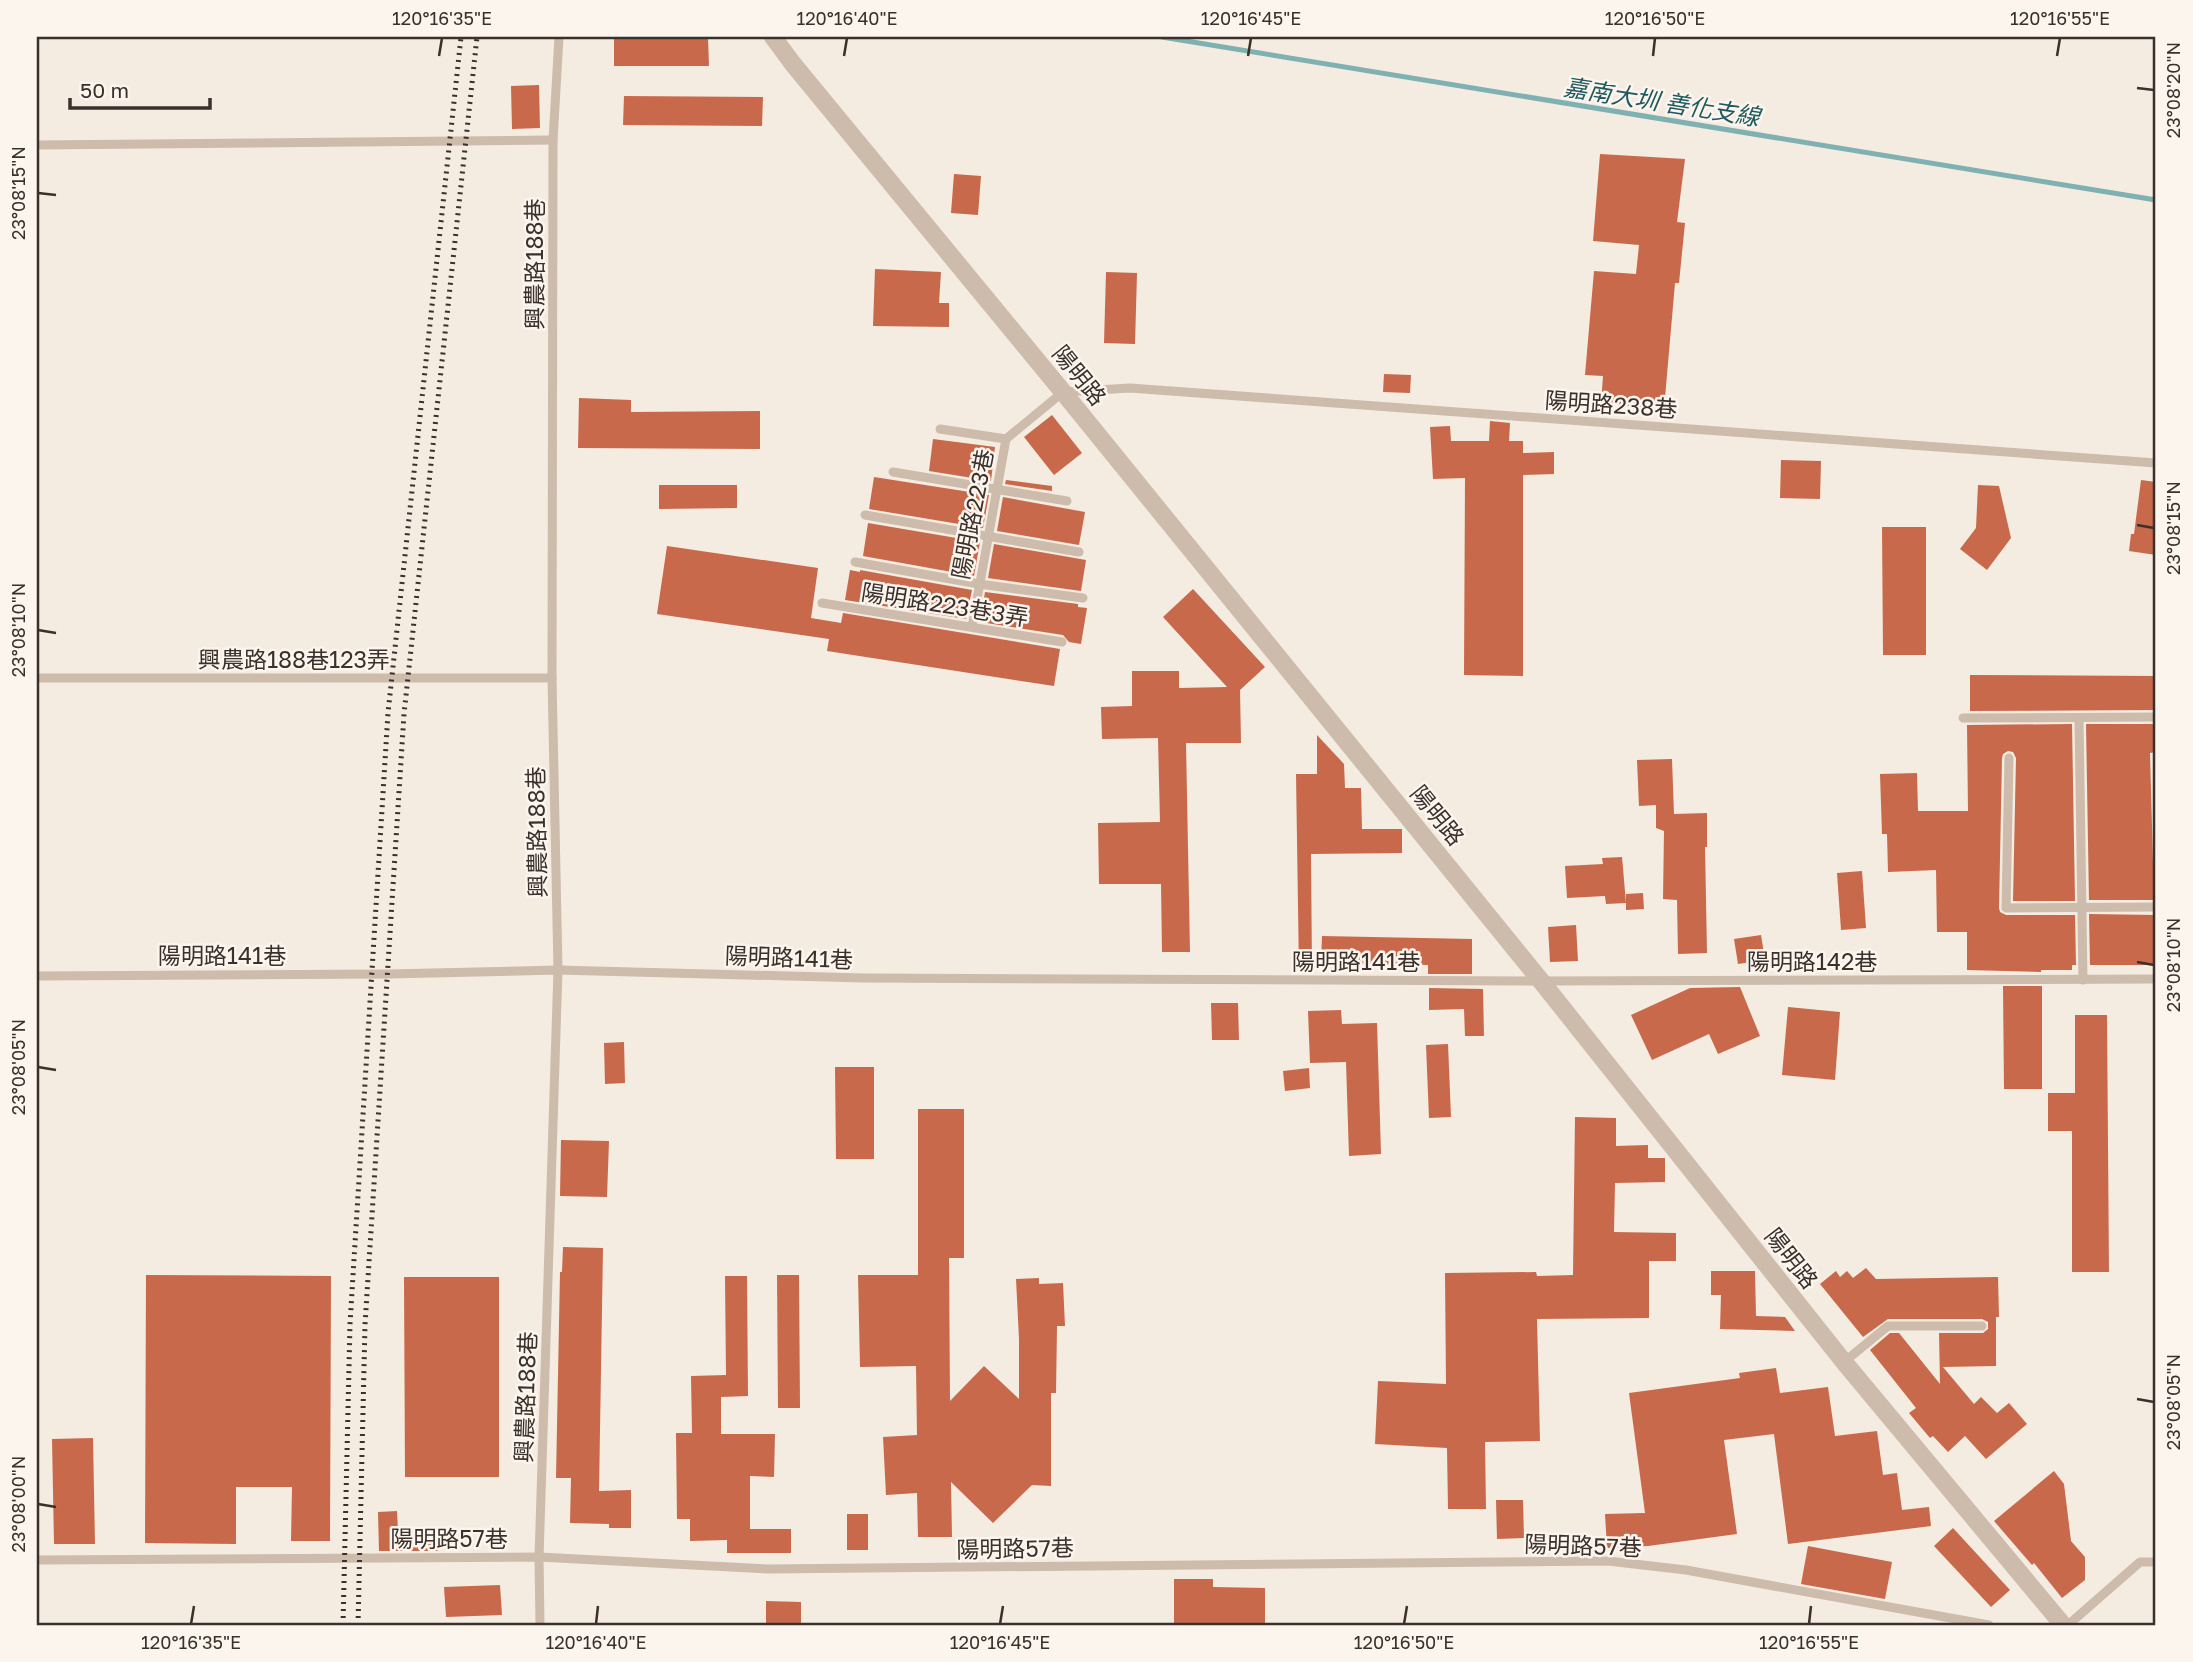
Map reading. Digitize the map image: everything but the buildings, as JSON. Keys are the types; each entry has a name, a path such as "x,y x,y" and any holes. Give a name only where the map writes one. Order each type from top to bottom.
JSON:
{"street":[{"name":"陽明路","path":"773,37 1541,981 1844,1362 2063,1625"}],"lane":[{"name":"興農路188巷","path":"540,1625 539,1557 558,970 552,678 553,140 559,37"},
{"path":"37,145 553,140"},
{"name":"陽明路238巷","path":"1063,392 1130,388 2156,463"},
{"name":"陽明路223巷","path":"972,628 1006,439 1063,392"},
{"path":"940,429 1006,439"},
{"path":"893,472 1068,501"},
{"path":"865,515 1079,552"},
{"path":"855,562 979,584 1083,598"},
{"name":"陽明路223巷3弄","path":"822,603 1062,642"},
{"name":"興農路188巷123弄","path":"37,678 552,678"},
{"path":"1963,718 2156,718"},
{"path":"2079,718 2083,980"},
{"path":"2008,758 2006,908 2156,907"},
{"name":"陽明路141巷","path":"37,976 558,970 864,978 1541,981"},
{"name":"陽明路142巷","path":"1541,981 2156,979"},
{"path":"1844,1362 1888,1326 1982,1326"},
{"name":"陽明路57巷","path":"37,1560 539,1557 768,1569 1608,1561 1686,1570 1989,1625"},
{"path":"2068,1625 2140,1562 2156,1562"}],"waterway":[{"name":"嘉南大圳 善化支線","path":"1162,37 2156,200"}],"railway":[{"path":"343,1625 350,1324 388,713 461,37"},
{"path":"358,1625 365,1325 404,714 477,37"}]}
